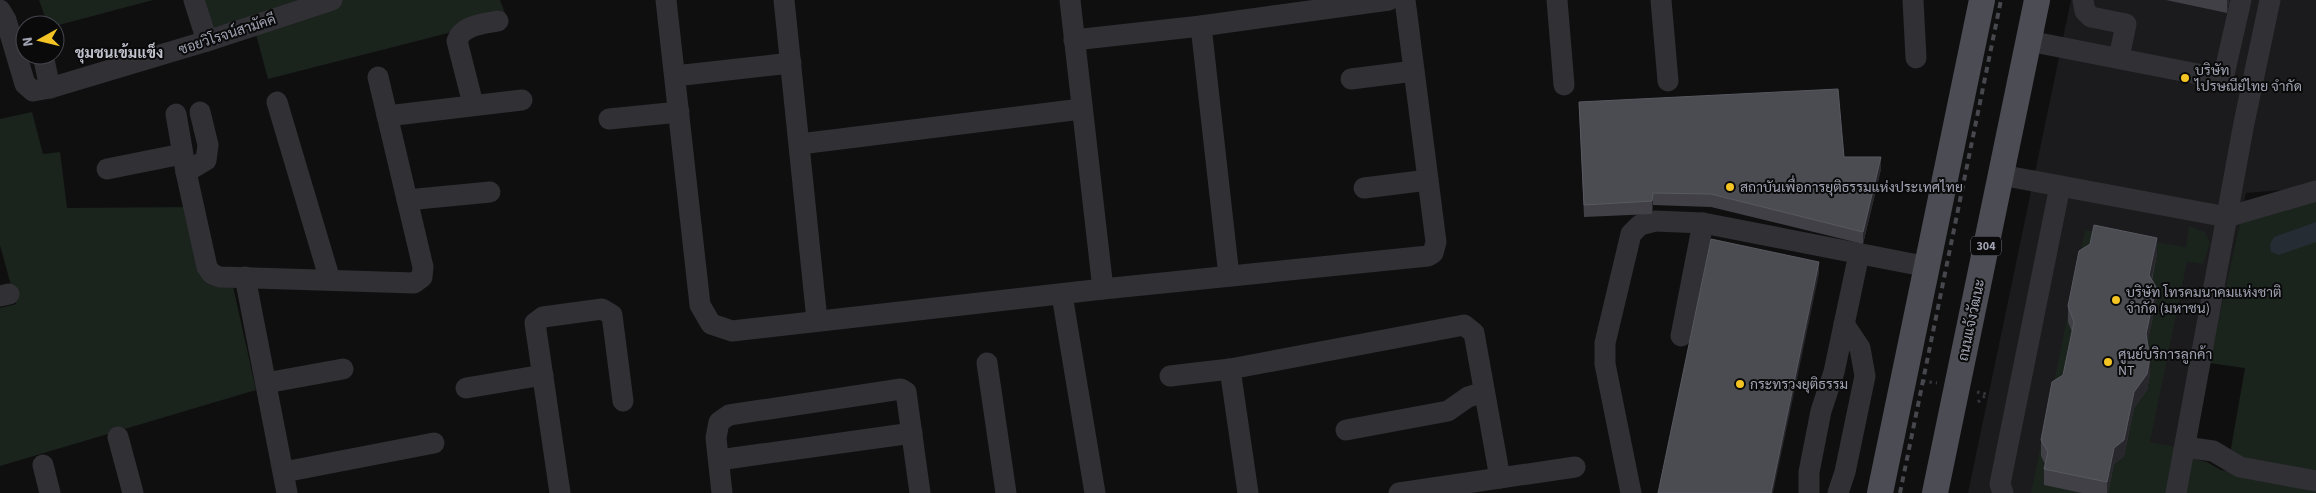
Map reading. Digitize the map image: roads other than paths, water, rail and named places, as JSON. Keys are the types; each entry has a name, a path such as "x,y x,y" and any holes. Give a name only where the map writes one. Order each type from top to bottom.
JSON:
{"main road":[{"path":"1880,493 1982,0"},
{"name":"ถนนแจ้งวัฒนะ","path":"1935,493 2037,0"}],"street":[{"path":"194,0 207,41"},
{"name":"ซอยวิโรจน์สามัคคี","path":"0,10 6,20 25,84 33,91 50,88 207,41 332,0"},
{"path":"666,0 700,305 711,324 732,331 1103,289 1428,256 1433,253 1436,242 1405,0"},
{"path":"784,0 817,320"},
{"path":"1070,0 1103,289"},
{"path":"1074,40 1201,26 1389,0"},
{"path":"1557,0 1564,85"},
{"path":"1661,0 1668,81"},
{"path":"1913,0 1916,58"},
{"path":"2083,0 2085,11 2091,17 2126,24 2119,58"},
{"path":"2029,41 2223,79 2241,0"},
{"path":"2176,493 2227,217 2270,0"},
{"path":"473,104 457,40 459,33 465,29 498,21"},
{"path":"1201,26 1229,276"},
{"path":"675,76 790,63"},
{"path":"45,65 50,88"},
{"path":"1351,79 1414,71"},
{"path":"176,114 184,163 208,267 212,274 220,277 245,276 414,283 422,277 423,267 378,77"},
{"path":"387,116 473,104 522,100"},
{"path":"278,102 330,280"},
{"path":"800,144 1081,109"},
{"path":"107,169 206,160 208,145 200,112"},
{"path":"610,119 679,112"},
{"path":"2001,175 2227,217 2316,191"},
{"path":"1364,188 1428,180"},
{"path":"2003,493 2000,484 2060,186"},
{"path":"407,200 490,192"},
{"path":"1631,493 1605,364 1605,343 1631,234 1640,225 1655,221 1703,223 1928,267"},
{"path":"1681,336 1703,223"},
{"path":"1809,493 1809,472 1821,411 1834,372 1859,254"},
{"path":"245,276 287,493"},
{"path":"1062,295 1095,493"},
{"path":"557,493 536,323 543,317 602,309 612,315 623,401"},
{"path":"1838,493 1846,472 1865,376 1860,348 1844,324"},
{"path":"1170,376 1230,369 1464,326 1474,333 1500,478"},
{"path":"986,363 1006,493"},
{"path":"266,383 343,369"},
{"path":"1230,369 1248,493"},
{"path":"466,388 543,375"},
{"path":"722,493 716,438 720,422 729,415 901,389 906,392 920,493"},
{"path":"1346,430 1448,411 1468,397 1484,392"},
{"path":"719,460 912,433"},
{"path":"118,437 133,493"},
{"path":"284,472 434,442"},
{"path":"2185,447 2213,451 2240,466 2316,481"},
{"path":"43,465 50,493"},
{"path":"1399,493 1576,468"}],"railway":[{"path":"1900,493 2001,0"}],"place":[{"name":"บริษัท ไปรษณีย์ไทย จำกัด","path":"2185,78"},
{"name":"สถาบันเพื่อการยุติธรรมแห่งประเทศไทย","path":"1730,187"},
{"name":"บริษัท โทรคมนาคมแห่งชาติ จำกัด (มหาชน)","path":"2116,300"},
{"name":"ศูนย์บริการลูกค้า NT","path":"2108,362"},
{"name":"กระทรวงยุติธรรม","path":"1740,384"}],"district":[{"name":"ชุมชนเข้มแข็ง","path":"119,53"}]}
